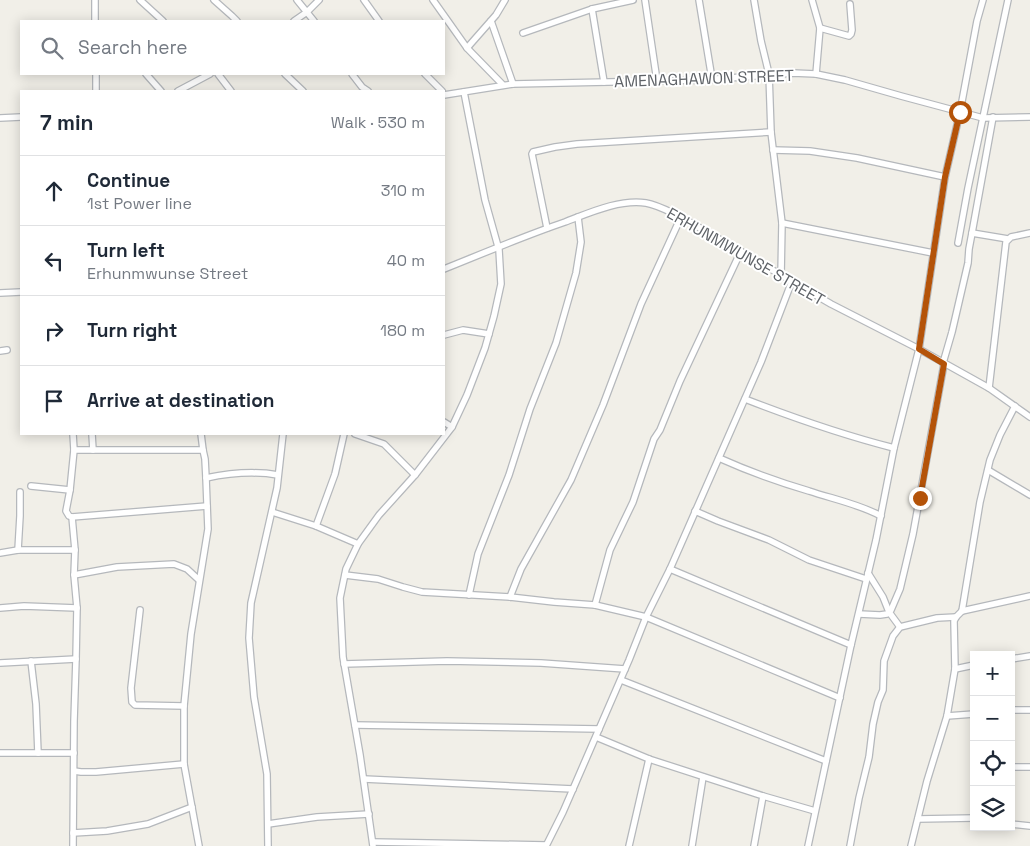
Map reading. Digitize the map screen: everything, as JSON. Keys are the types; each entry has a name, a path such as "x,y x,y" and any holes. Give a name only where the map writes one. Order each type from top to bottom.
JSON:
{"street":[{"path":"95,0 95,20"},
{"path":"140,0 162,20"},
{"path":"214,0 236,20"},
{"path":"297,0 313,20"},
{"path":"295,20 319,0"},
{"path":"364,0 378,20"},
{"path":"433,0 467,48 503,85"},
{"path":"467,48 505,0"},
{"path":"523,33 592,9 633,0"},
{"path":"645,0 657,81"},
{"path":"699,0 712,79"},
{"path":"754,0 769,74 771,132 782,223 781,275"},
{"path":"812,0 820,28 816,74"},
{"path":"820,28 849,36 852,30 850,2 858,0"},
{"path":"808,846 881,516 894,448 919,349 945,177 983,0"},
{"path":"958,243 1008,0"},
{"path":"592,9 604,82"},
{"path":"491,20 513,84"},
{"name":"AMENAGHAWON STREET","path":"445,93 464,92 513,84 712,79 793,73 816,74 844,80 983,118 1030,117"},
{"path":"96,75 96,90"},
{"path":"147,75 160,90"},
{"path":"180,90 208,75"},
{"path":"219,75 230,90"},
{"path":"286,75 302,90"},
{"path":"353,75 362,88 366,90"},
{"path":"426,75 441,90"},
{"path":"464,92 485,200 499,246 502,284 485,348 467,395 452,426 415,475 380,515 358,544 346,569 340,598 344,664 373,844 546,846 621,680 646,617 670,569 745,399 792,281"},
{"path":"0,118 20,117"},
{"path":"859,614 887,614 891,610 900,589 905,572 944,363 968,263 994,118"},
{"path":"547,228 533,164 533,152 577,144 771,132"},
{"path":"774,150 810,151 857,158 945,177"},
{"name":"ERHUNMWUNSE STREET","path":"445,269 499,246 578,217 626,203 645,203 662,208 681,217 831,304 919,349 989,388 1030,417"},
{"path":"469,595 478,554 509,474 530,409 556,343 576,273 581,242 578,217"},
{"path":"510,597 521,569 571,480 603,405 641,304 681,217"},
{"path":"782,223 933,253"},
{"path":"972,233 1008,239 1030,233"},
{"path":"989,388 1006,242 1008,239"},
{"path":"595,605 610,550 632,502 654,439 660,430 680,381 742,252"},
{"path":"0,293 20,292"},
{"path":"445,335 463,330 489,334"},
{"path":"0,351 7,350"},
{"path":"745,399 791,417 894,448"},
{"path":"962,611 979,510 990,460 1015,406"},
{"path":"445,422 452,426"},
{"path":"73,435 74,450 66,511 72,518 77,608 73,846"},
{"path":"92,435 93,450"},
{"path":"199,846 184,764 184,706 191,634 208,529 205,459 202,450 201,435"},
{"path":"268,846 267,774 254,698 249,638 251,603 272,512 283,435"},
{"path":"316,526 335,474 344,435"},
{"path":"357,435 384,444 415,475"},
{"path":"74,450 202,450"},
{"path":"719,458 784,484 866,508 881,516"},
{"path":"988,470 1030,495"},
{"path":"206,478 264,472 278,475"},
{"path":"31,486 70,490"},
{"path":"18,550 20,492"},
{"path":"72,518 207,506"},
{"path":"695,511 769,540 809,560 867,576 883,597 889,612 900,627"},
{"path":"272,512 316,526 358,544"},
{"path":"0,553 18,550 74,550"},
{"path":"74,576 117,567 174,564 187,569 199,580"},
{"path":"670,569 851,645"},
{"path":"345,575 378,579 422,592 510,597 595,605 646,617 840,698"},
{"path":"911,846 927,781 947,716 955,668 954,625 956,617 962,611 1030,596"},
{"path":"0,608 24,606 77,608"},
{"path":"140,610 131,688 132,702 135,705 184,706"},
{"path":"850,846 870,751 873,724 883,690 884,661 893,636 900,627 936,618 956,617"},
{"path":"1015,658 1030,656"},
{"path":"0,662 76,658"},
{"path":"31,661 36,704 38,753"},
{"path":"344,664 447,661 541,663 625,669"},
{"path":"955,668 970,666"},
{"path":"621,680 826,761"},
{"path":"1015,710 1030,710"},
{"path":"947,716 970,714"},
{"path":"355,725 599,729"},
{"path":"596,737 650,759 703,777 815,811"},
{"path":"0,753 74,753"},
{"path":"629,846 650,759"},
{"path":"74,771 96,772 184,764"},
{"path":"1015,767 1030,767"},
{"path":"692,846 703,777"},
{"path":"364,779 573,789"},
{"path":"754,846 764,796"},
{"path":"73,833 107,831 148,824 192,808"},
{"path":"268,824 317,817 369,814"},
{"path":"918,820 970,818"},
{"path":"1015,824 1030,826"}],"route":[{"path":"920,498 944,364 919,349 945,177 960,112"}]}
